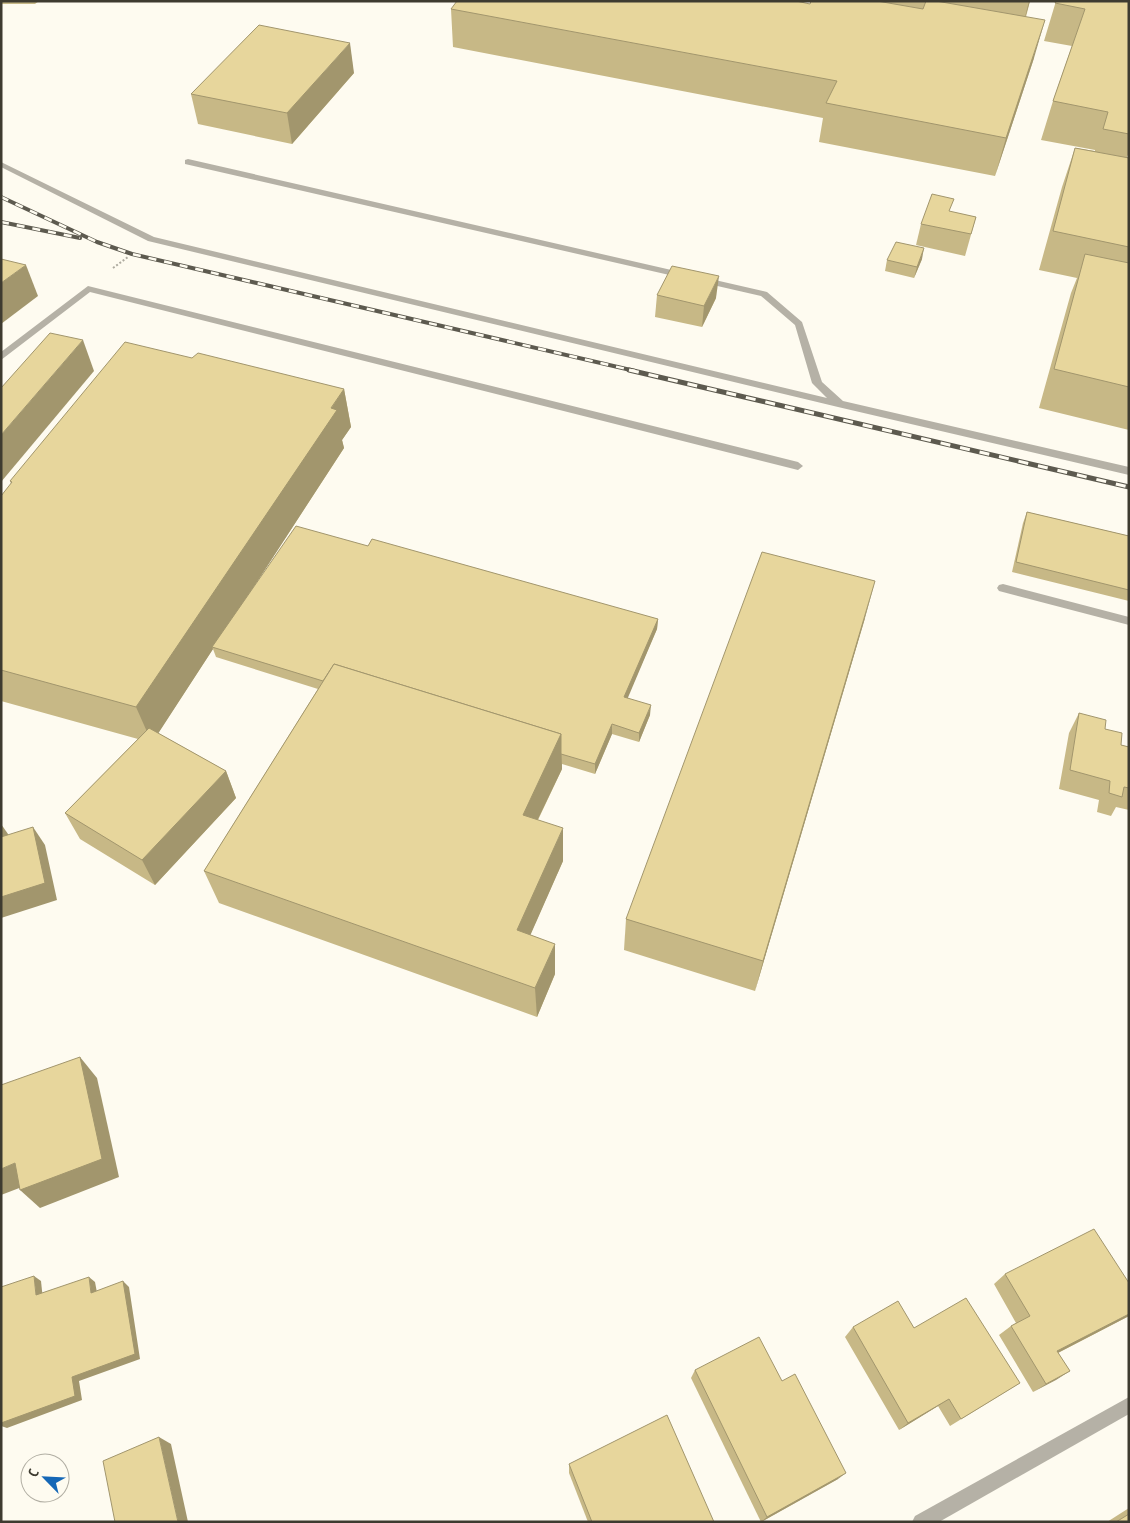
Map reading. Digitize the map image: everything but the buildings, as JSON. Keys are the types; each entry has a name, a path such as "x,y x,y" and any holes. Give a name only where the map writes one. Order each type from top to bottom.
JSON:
{"street":[{"path":"188,162 764,294 799,324 817,383 840,404"},
{"path":"1,164 151,239 840,404 1129,471"},
{"path":"1,357 88,289 798,466"},
{"path":"1003,588 1129,621"},
{"path":"921,1522 1129,1405"}],"path":[{"path":"88,289 151,239"}],"railway":[{"path":"1,197 97,242 132,254 635,371"},
{"path":"1,222 80,238"},
{"path":"629,370 1129,487"}]}
